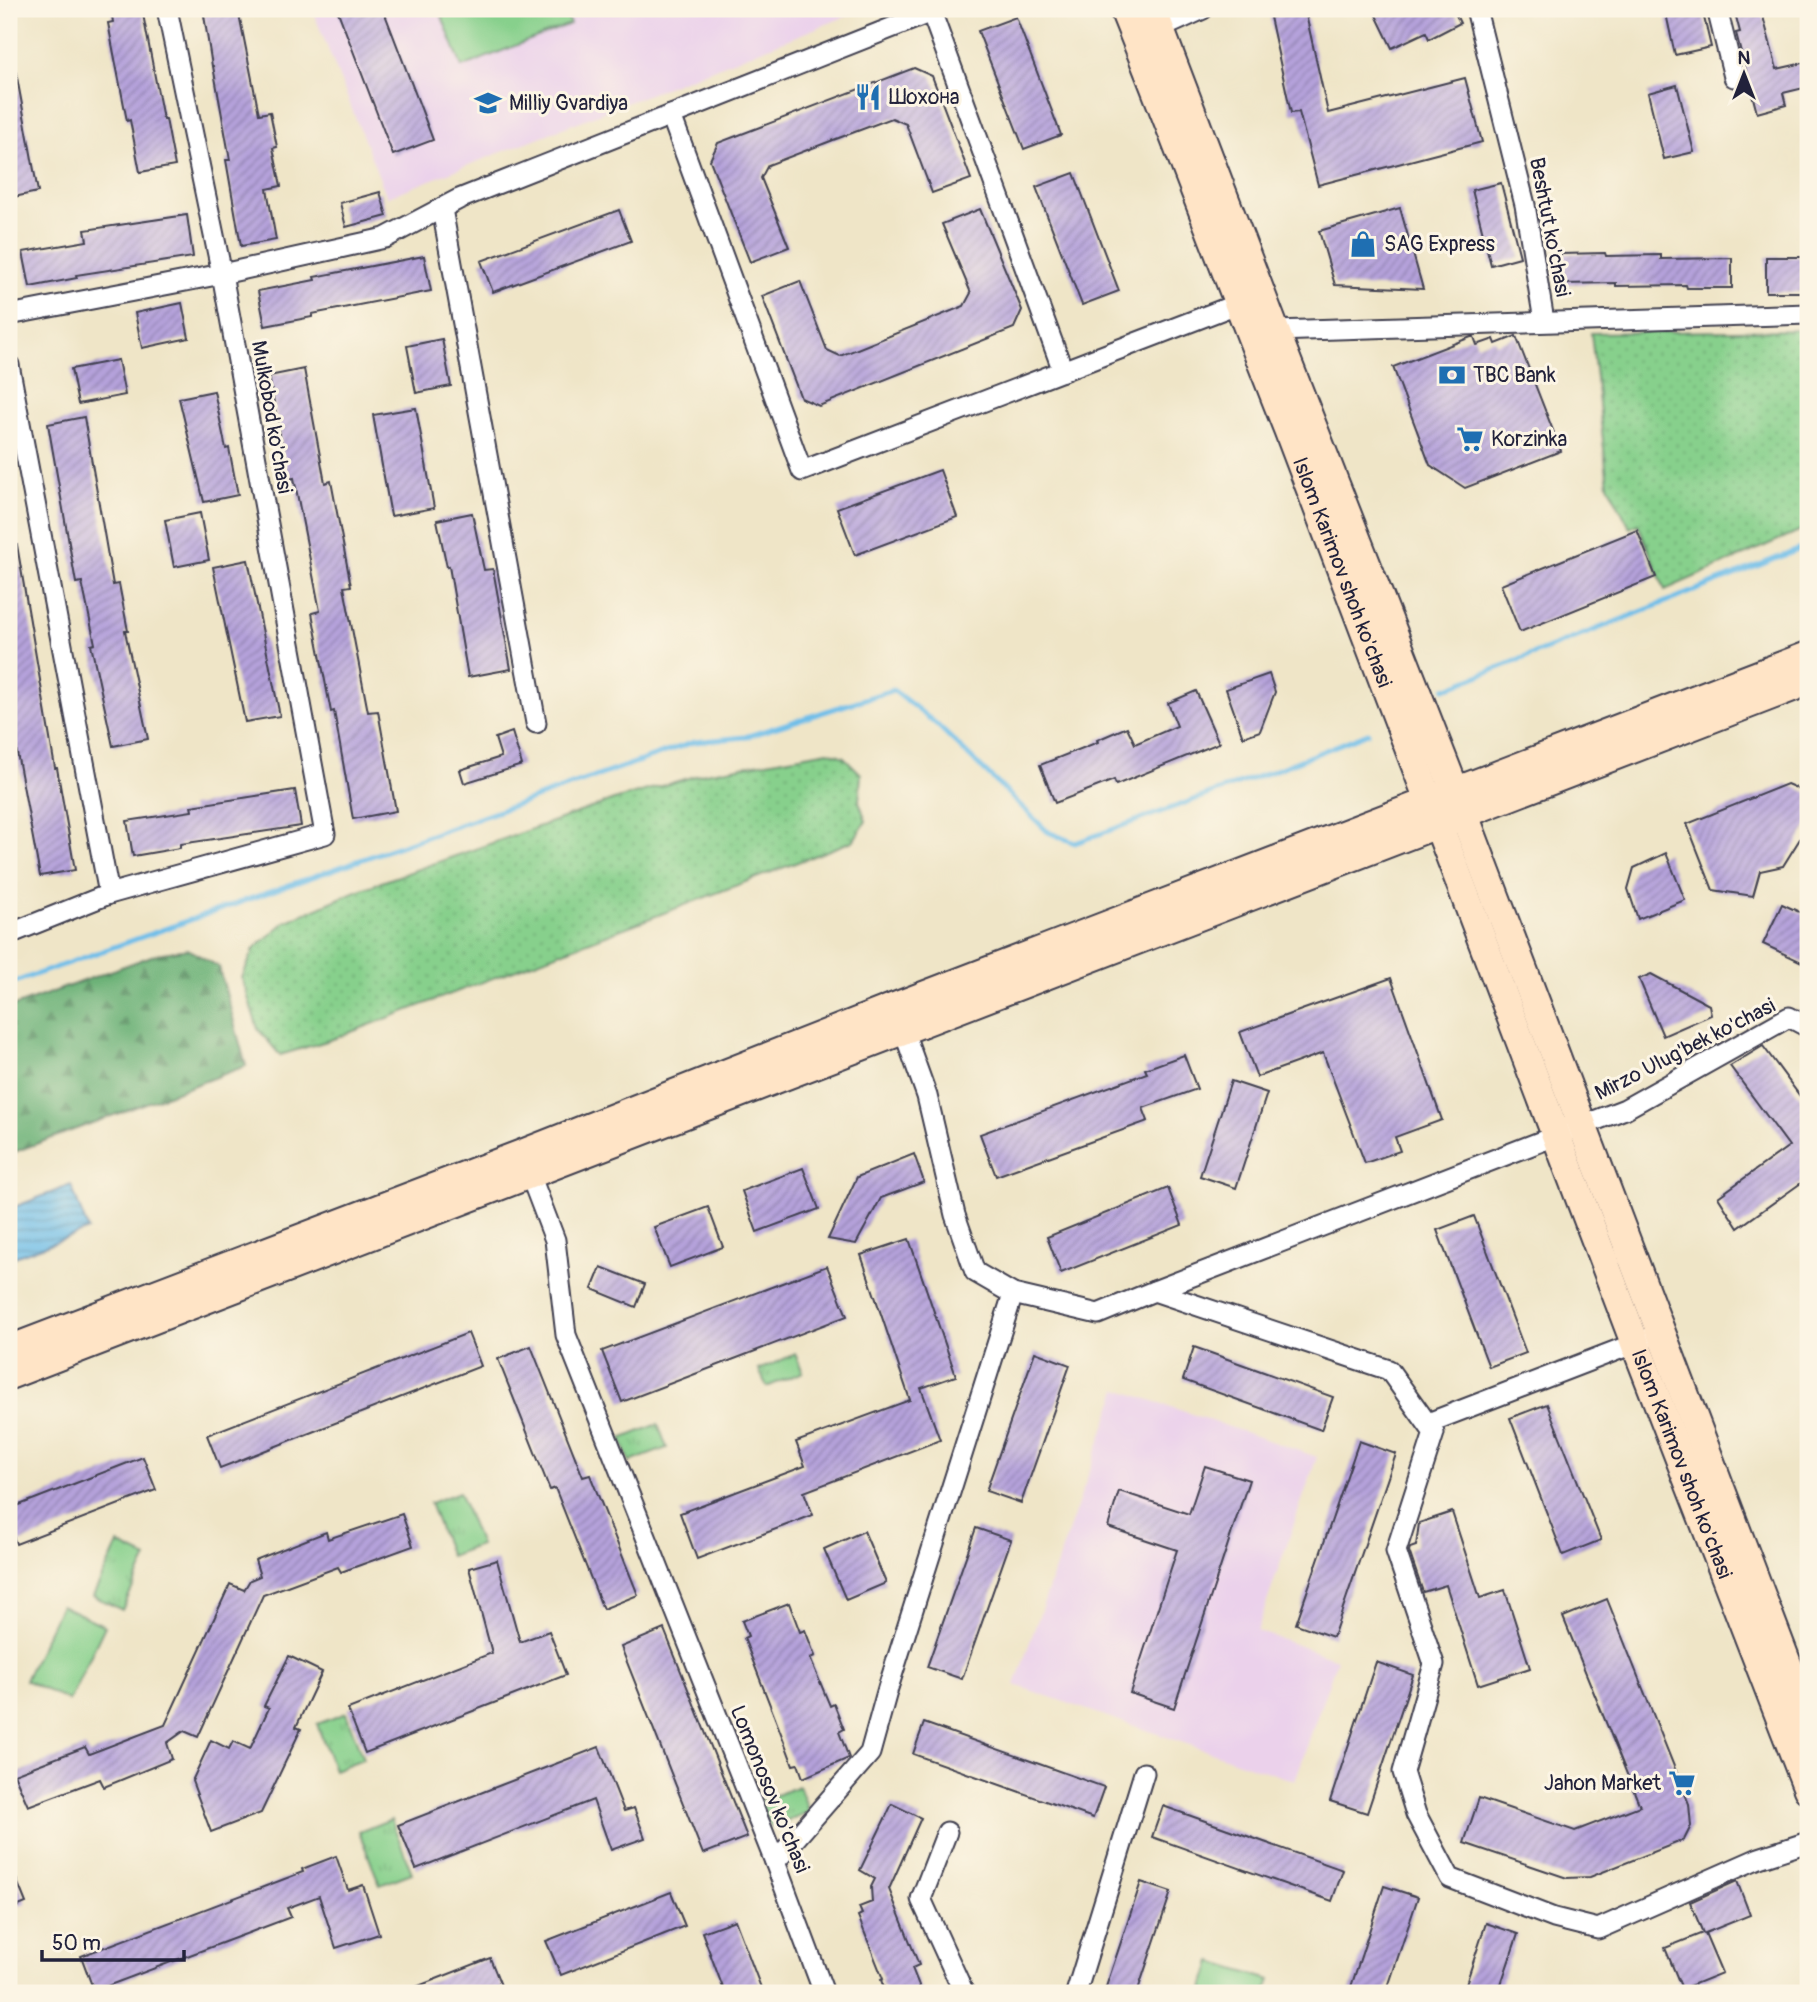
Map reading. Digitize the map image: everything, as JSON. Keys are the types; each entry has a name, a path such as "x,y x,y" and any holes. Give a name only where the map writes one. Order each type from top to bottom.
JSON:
{"main road":[{"name":"Islom Karimov shoh ko'chasi","path":"1124,9 1211,226 1249,299 1275,331 1446,807 1648,1339 1808,1788"},
{"name":"Islom Karimov shoh ko'chasi","path":"1156,19 1249,299 1293,442 1446,807"},
{"path":"9,1376 526,1164 1446,807 1808,656"},
{"path":"1446,807 1808,681"},
{"path":"9,1350 526,1164"},
{"name":"Islom Karimov shoh ko'chasi","path":"1648,1339 1808,1719"}],"street":[{"name":"Mulkobod ko'chasi","path":"109,894 325,834 222,274 167,9"},
{"path":"1156,19 1203,9"},
{"name":"Beshtut ko'chasi","path":"1476,9 1525,205 1544,321 1808,314"},
{"path":"1717,9 1734,77"},
{"path":"9,315 222,274 385,238 471,194 935,10 1063,372"},
{"path":"671,115 802,471 1249,299"},
{"path":"442,208 536,723"},
{"path":"1275,331 1544,321"},
{"path":"9,365 109,894 9,933"},
{"name":"Mirzo Ulug'bek ko'chasi","path":"1570,1131 1625,1109 1789,1017 1808,1027"},
{"path":"899,1019 927,1096 955,1215 975,1272 1013,1294 1098,1314 1570,1131"},
{"name":"Lomonosov ko'chasi","path":"526,1164 555,1240 566,1335 775,1862 824,1993"},
{"path":"1154,1291 1389,1370 1434,1433 1396,1551 1434,1664 1403,1772 1416,1814 1450,1878 1554,1918 1598,1929 1759,1858 1808,1842"},
{"path":"775,1862 870,1753 888,1688 1013,1294"},
{"path":"1428,1423 1648,1339"},
{"path":"1076,1993 1144,1773"},
{"path":"947,1832 922,1899 964,1993"}],"shaded area":[{"name":"Milliy Gvardiya","path":"312,9 865,9 387,197"},
{"path":"1118,1389 1317,1457 1257,1631 1337,1659 1295,1781 1015,1685"}],"green space":[{"path":"439,9 564,9 570,24 462,67"},
{"path":"1808,330 1808,527 1665,590 1638,524 1630,528 1608,485 1591,333"},
{"path":"828,751 844,757 861,774 859,801 866,821 853,841 330,1040 280,1055 258,1029 242,978 254,949 285,922 356,891 614,800 705,773"},
{"path":"188,949 219,967 246,1066 9,1154 9,1008 157,954"},
{"path":"795,1354 803,1372 767,1387 759,1370"},
{"path":"658,1424 667,1448 630,1462 621,1439"},
{"path":"459,1492 480,1545 450,1556 430,1503"},
{"path":"118,1544 147,1558 122,1610 93,1596"},
{"path":"61,1605 105,1626 69,1701 25,1680"},
{"path":"346,1713 363,1759 334,1770 317,1724"},
{"path":"799,1786 809,1812 770,1827 760,1801"},
{"path":"391,1819 412,1873 380,1885 359,1832"},
{"path":"1212,1962 1270,1980 1265,1993 1202,1993"}],"water":[{"path":"71,1185 88,1230 9,1259 9,1209"}],"building":[{"path":"111,9 142,9 175,166 140,172 108,23 113,22"},
{"path":"203,9 238,9 259,114 270,112 277,147 273,148 281,186 267,189 276,240 241,246 226,160 230,160"},
{"path":"337,9 383,9 433,140 393,155"},
{"path":"1373,9 1453,9 1460,23 1429,39 1426,32 1392,48"},
{"path":"1665,9 1702,9 1711,47 1675,55"},
{"path":"1734,9 1761,9 1777,69 1808,62 1808,87 1783,93 1786,105 1757,113 1736,33 1740,32"},
{"path":"1305,10 1328,113 1465,78 1482,142 1318,185 1299,112 1291,113 1270,17"},
{"path":"1016,17 1061,135 1024,149 978,31"},
{"path":"914,68 932,76 971,179 932,193 906,124 892,118 836,139 768,165 761,178 789,247 750,262 710,160 718,143"},
{"path":"16,72 38,192 9,198 9,73"},
{"path":"1677,85 1694,152 1664,159 1648,93"},
{"path":"1074,173 1119,291 1082,305 1036,187"},
{"path":"1501,183 1520,257 1491,265 1472,190"},
{"path":"380,192 387,216 346,227 340,203"},
{"path":"1400,208 1423,289 1335,285 1319,231"},
{"path":"980,209 1022,310 1014,328 819,406 801,398 762,296 800,281 827,350 840,356 964,306 971,293 942,224"},
{"path":"619,210 631,241 493,292 481,261"},
{"path":"187,215 193,257 76,275 77,278 30,287 23,252 87,241 85,230"},
{"path":"1605,253 1606,256 1661,255 1661,259 1732,258 1732,288 1687,288 1686,285 1616,286 1616,283 1560,284 1560,254"},
{"path":"424,256 431,291 265,326 258,291 315,280 314,277"},
{"path":"1766,257 1808,257 1808,292 1766,292"},
{"path":"182,303 189,338 142,348 135,313"},
{"path":"1516,336 1561,451 1465,488 1430,465 1393,367 1471,337 1474,337 1477,345 1494,339 1496,344"},
{"path":"442,339 451,386 416,393 407,346"},
{"path":"118,360 125,395 78,404 71,369"},
{"path":"304,369 325,483 331,481 351,586 344,587 368,712 378,711 396,811 353,819 334,711 331,712 312,613 320,611 294,478 288,479 269,376"},
{"path":"214,391 238,495 204,502 179,398"},
{"path":"416,408 434,508 391,516 373,415"},
{"path":"84,417 113,585 119,584 128,631 125,631 148,739 113,746 91,645 95,644 82,582 76,583 48,424"},
{"path":"940,470 957,517 855,555 837,508"},
{"path":"200,513 209,560 174,567 165,520"},
{"path":"472,513 484,570 493,569 511,669 468,677 449,566 447,567 437,520"},
{"path":"1637,530 1656,577 1520,632 1501,585"},
{"path":"17,545 75,870 40,876 9,710 9,546"},
{"path":"248,560 280,716 245,722 213,567"},
{"path":"1269,674 1275,692 1260,731 1243,737 1226,689"},
{"path":"1196,691 1219,743 1116,785 1114,780 1055,803 1040,765 1098,742 1097,740 1127,727 1135,744 1177,726 1168,703"},
{"path":"512,732 522,765 464,783 460,770 501,757 495,738"},
{"path":"1787,784 1808,793 1808,826 1783,866 1760,871 1753,896 1713,890 1687,824"},
{"path":"295,790 301,826 180,844 180,848 133,856 127,821 192,811 191,806"},
{"path":"1666,853 1685,900 1638,919 1628,889 1634,868"},
{"path":"1782,904 1808,916 1808,965 1763,944"},
{"path":"1651,974 1709,1005 1711,1015 1663,1036 1639,979"},
{"path":"1391,978 1442,1120 1395,1137 1400,1151 1365,1163 1323,1053 1257,1077 1240,1032"},
{"path":"1763,1046 1808,1107 1808,1178 1738,1228 1718,1197 1789,1146 1730,1066"},
{"path":"1184,1055 1197,1089 1143,1108 1148,1121 996,1176 980,1134 1147,1073 1145,1069"},
{"path":"1231,1081 1267,1093 1236,1188 1200,1176"},
{"path":"914,1154 924,1182 881,1198 856,1244 828,1239 857,1177"},
{"path":"803,1168 819,1209 757,1232 742,1191"},
{"path":"1168,1188 1182,1225 1061,1273 1047,1237"},
{"path":"708,1207 723,1247 670,1267 654,1227"},
{"path":"1474,1216 1526,1353 1489,1367 1437,1230"},
{"path":"909,1239 956,1376 921,1388 940,1440 804,1492 813,1515 697,1559 680,1513 805,1466 796,1442 910,1400 861,1255"},
{"path":"827,1266 847,1316 622,1402 602,1351"},
{"path":"601,1267 645,1284 636,1307 592,1289"},
{"path":"468,1333 481,1366 220,1468 207,1435"},
{"path":"531,1346 583,1477 590,1475 638,1595 603,1609 555,1488 550,1490 498,1359"},
{"path":"1194,1347 1333,1397 1321,1430 1183,1380"},
{"path":"1035,1352 1070,1365 1021,1503 986,1491"},
{"path":"1547,1404 1601,1540 1563,1555 1510,1418"},
{"path":"1359,1441 1396,1454 1333,1637 1296,1624"},
{"path":"143,1457 156,1490 16,1544 9,1525 9,1509"},
{"path":"1205,1466 1249,1480 1174,1708 1130,1693 1177,1550 1108,1527 1119,1491 1189,1514"},
{"path":"1452,1512 1480,1598 1505,1590 1530,1668 1478,1685 1446,1585 1423,1592 1409,1551 1416,1546 1419,1523"},
{"path":"402,1514 413,1546 341,1572 338,1567 263,1595 198,1737 184,1731 167,1743 172,1759 104,1787 100,1779 28,1806 14,1774 85,1747 89,1754 165,1725 230,1584 244,1590 250,1580 260,1576 255,1560 326,1532 328,1539"},
{"path":"976,1528 1011,1540 962,1679 927,1667"},
{"path":"864,1531 886,1583 846,1600 824,1549"},
{"path":"497,1560 520,1642 549,1631 566,1675 365,1753 348,1709 492,1653 469,1568"},
{"path":"1607,1599 1689,1804 1691,1826 1684,1840 1590,1877 1567,1878 1464,1843 1479,1798 1575,1831 1640,1806 1563,1617"},
{"path":"789,1603 800,1632 805,1630 815,1656 810,1658 830,1706 834,1704 844,1729 839,1732 849,1758 803,1778 798,1764 793,1765 744,1638 748,1636 742,1621"},
{"path":"664,1629 747,1837 703,1854 621,1647"},
{"path":"289,1656 322,1672 296,1727 301,1729 261,1813 211,1832 192,1781 211,1740 229,1749 233,1741 250,1749 269,1708 264,1706"},
{"path":"1376,1662 1413,1675 1367,1813 1330,1801"},
{"path":"924,1723 1104,1787 1093,1818 913,1754"},
{"path":"599,1747 624,1811 634,1808 645,1838 611,1850 593,1800 416,1869 398,1825"},
{"path":"892,1804 921,1818 889,1889 919,1965 912,1968 922,1993 886,1993 858,1916 862,1914 859,1907 872,1902 871,1887 875,1879 860,1870"},
{"path":"1163,1806 1343,1870 1332,1901 1152,1837"},
{"path":"336,1856 348,1890 363,1885 379,1934 336,1948 319,1896 287,1908 291,1917 94,1991 81,1956 303,1872 302,1869"},
{"path":"9,1861 26,1903 9,1910"},
{"path":"1737,1881 1750,1915 1705,1933 1722,1973 1682,1989 1665,1948 1703,1933 1690,1902"},
{"path":"1141,1882 1171,1892 1137,1993 1104,1993"},
{"path":"1384,1886 1418,1897 1386,1993 1349,1993"},
{"path":"671,1892 685,1926 561,1975 546,1941"},
{"path":"735,1920 763,1993 725,1993 702,1932"},
{"path":"1486,1923 1518,1934 1498,1993 1463,1993"},
{"path":"490,1958 504,1993 403,1993 403,1992"}],"waterway":[{"path":"1445,689 1808,546"},
{"path":"9,984 694,742 745,737 893,690 935,723 1048,832 1075,843 1268,773 1368,733"}],"place":[{"name":"Шохона","path":"868,97"},
{"name":"Milliy Gvardiya","path":"488,103"},
{"name":"SAG Express","path":"1363,244"},
{"name":"TBC Bank","path":"1452,375"},
{"name":"Korzinka","path":"1470,439"},
{"name":"Jahon Market","path":"1682,1783"}]}
